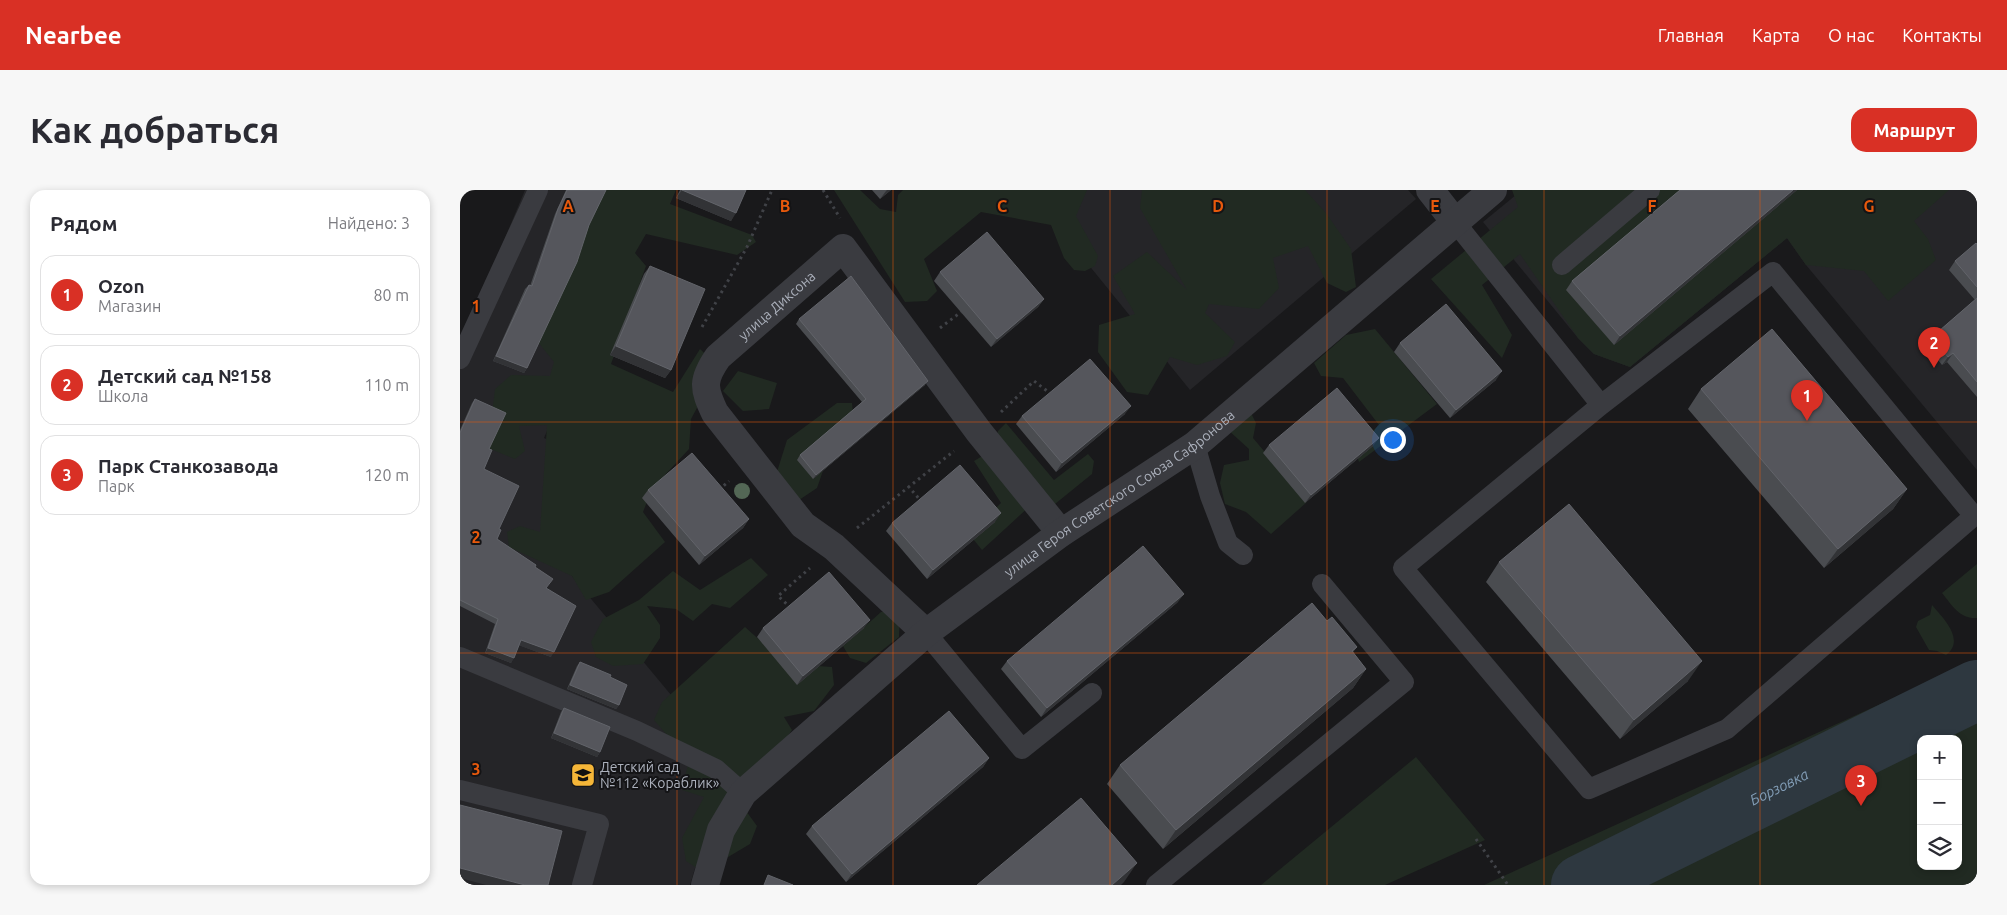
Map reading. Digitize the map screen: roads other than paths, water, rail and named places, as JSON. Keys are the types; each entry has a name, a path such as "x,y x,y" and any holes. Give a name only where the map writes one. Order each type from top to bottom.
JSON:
{"street":[{"path":"1430,190 1455,222"},
{"name":"улица Героя Советского Союза Сафронова","path":"705,885 721,830 743,793 926,633 1060,533 1195,445 1493,190"},
{"name":"улица Диксона","path":"926,633 834,547 803,525 715,413 706,396 706,374 718,356 843,248 980,432 1060,533"}],"lane":[{"path":"460,359 538,190"},
{"path":"1562,265 1650,190"},
{"path":"1455,222 1482,253 1601,405"},
{"path":"1773,272 1974,516 1727,730 1589,789 1403,568 1601,405 1773,272"},
{"path":"1195,445 1228,543 1243,555"},
{"path":"1156,885 1404,682 1322,584"},
{"path":"926,633 1022,749 1092,693"},
{"path":"460,657 646,736 716,769 743,793"},
{"path":"460,790 599,824 582,885"}],"waterway":[{"name":"Борзовка","path":"1581,885 1977,690"}],"place":[{"name":"Детский сад №158","path":"1934,368"},
{"name":"Ozon","path":"1807,421"},
{"name":"Детский сад №112 «Кораблик»","path":"583,775"},
{"name":"Парк Станкозавода","path":"1861,806"}]}
